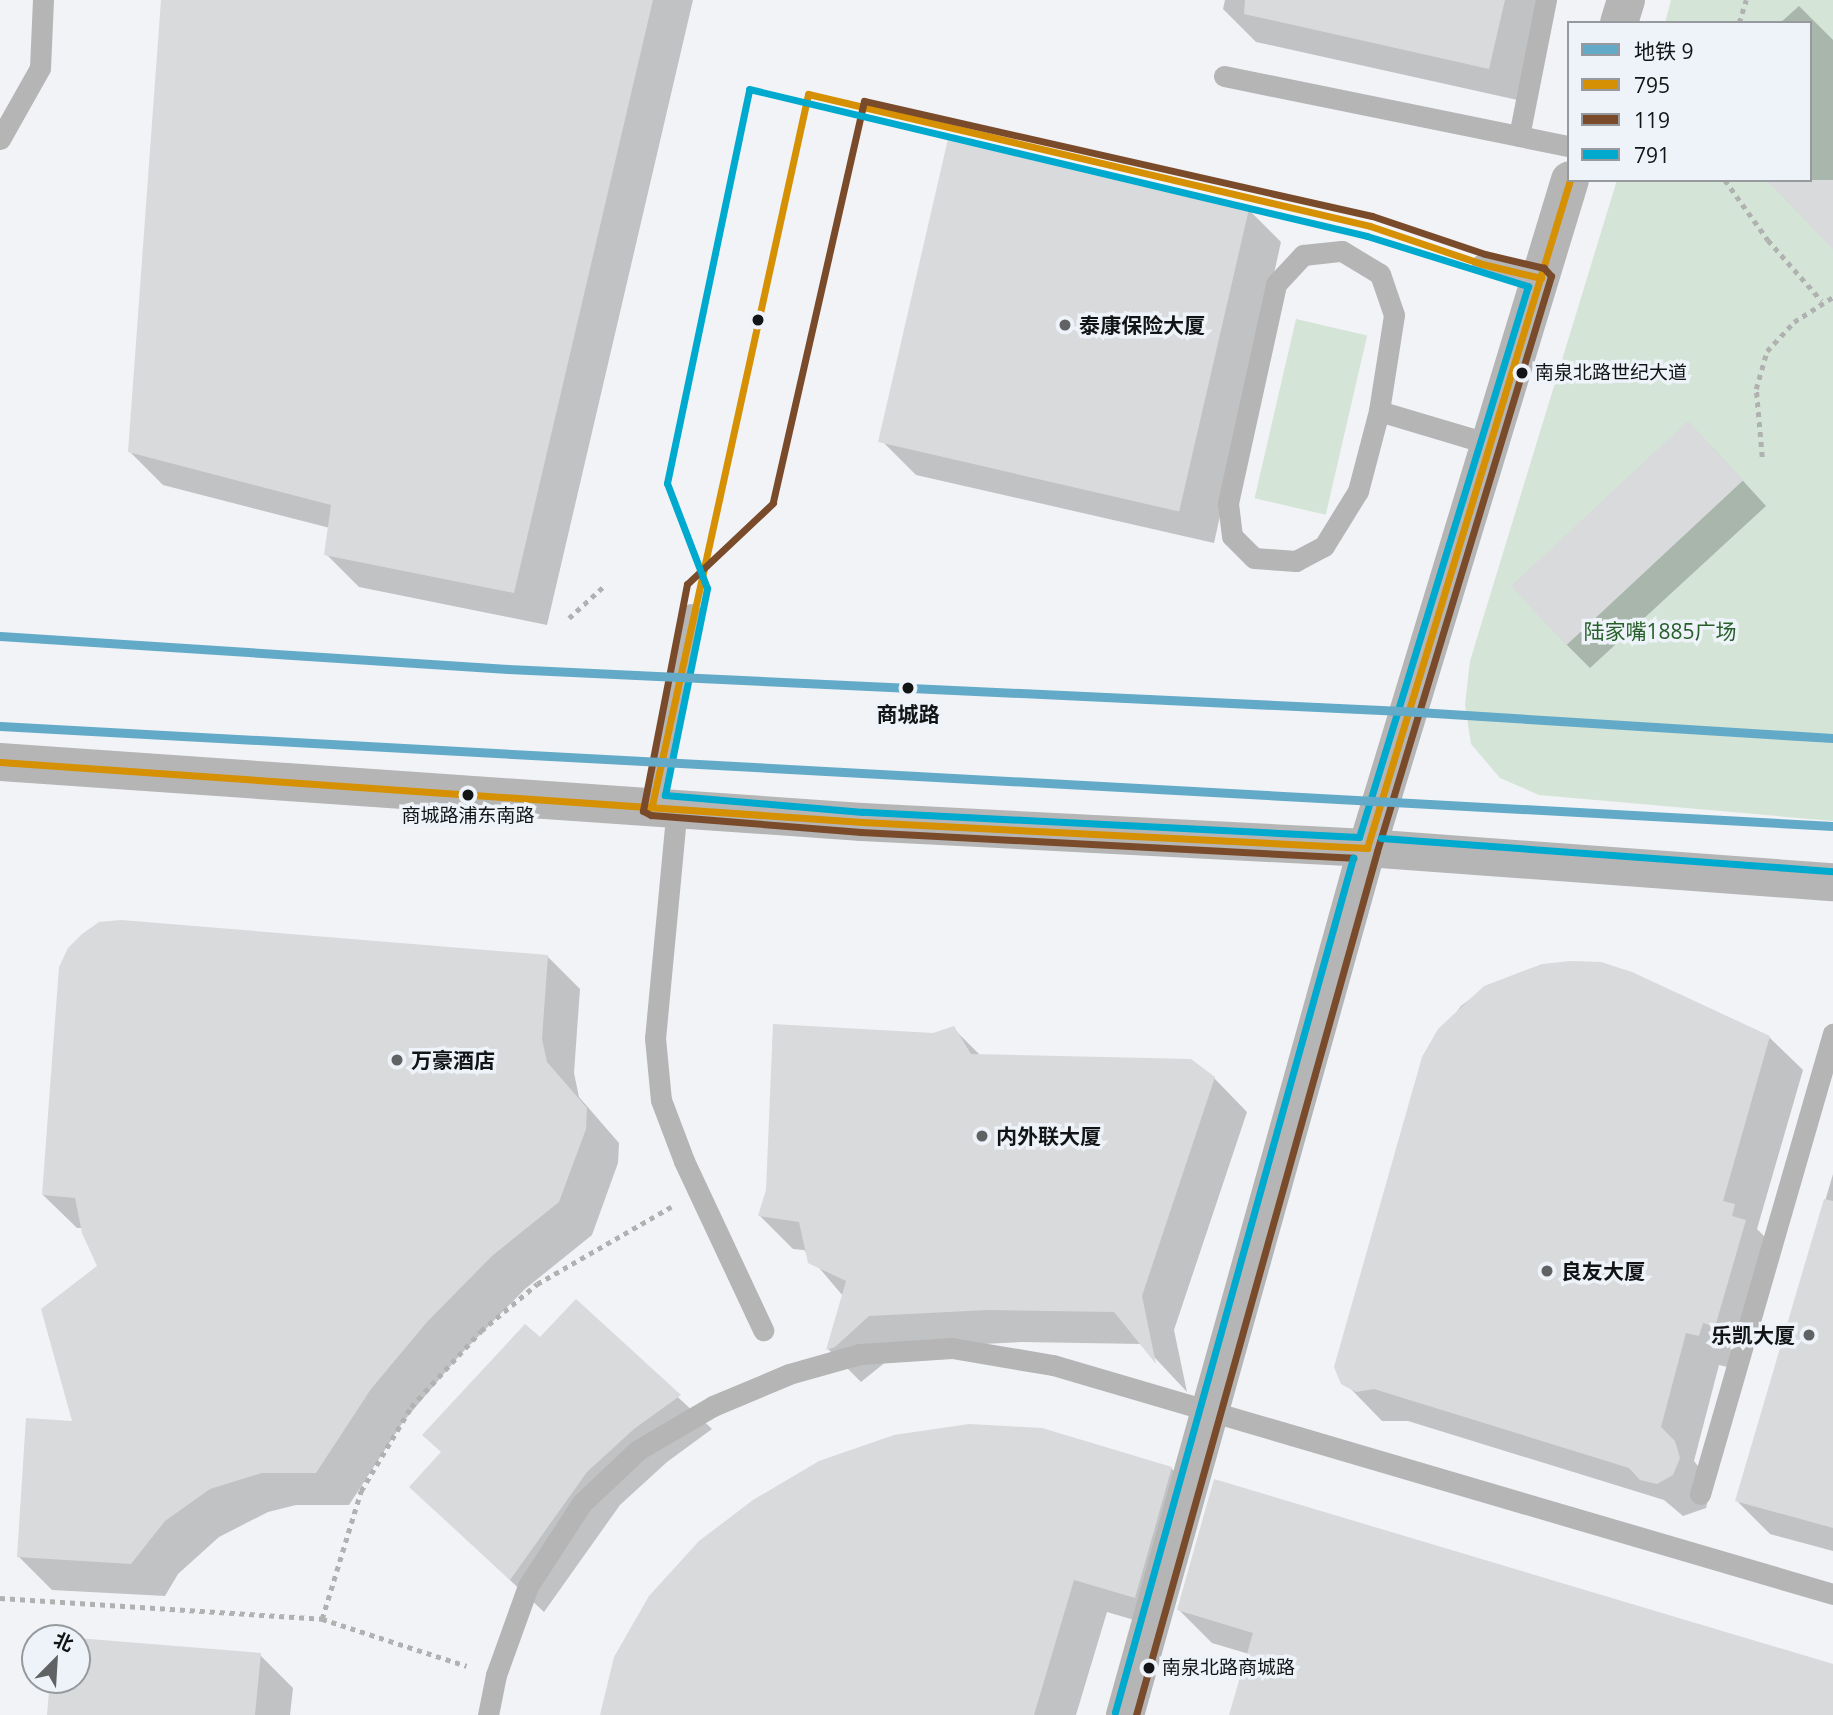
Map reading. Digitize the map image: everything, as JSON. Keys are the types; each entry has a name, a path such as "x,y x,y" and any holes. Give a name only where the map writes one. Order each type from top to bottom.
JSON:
{"street":[{"path":"1620,21 1626,0"},
{"path":"1125,1715 1367,848 1569,182"},
{"path":"0,762 665,806 862,822 1367,848 1833,882"}],"lane":[{"path":"0,139 40,68 43,0"},
{"path":"1519,136 1546,0"},
{"path":"1224,76 1567,146"},
{"path":"1342,251 1380,274 1394,315 1379,411 1358,491 1324,546 1296,561 1254,558 1232,536 1228,503 1276,284 1303,255 1342,251"},
{"path":"1482,264 1541,278"},
{"path":"1379,411 1490,444"},
{"path":"691,614 665,806 655,1038 661,1100 698,1193 763,1330"},
{"path":"1700,1494 1833,1034"},
{"path":"488,1715 496,1675 528,1586 582,1503 638,1450 713,1406 789,1374 860,1354 952,1348 1053,1365 1833,1594"}],"path":[{"path":"1741,21 1746,0"},
{"path":"1726,182 1760,231 1822,301"},
{"path":"1762,457 1756,389 1767,351 1822,301 1833,297"},
{"path":"569,618 604,586"},
{"path":"321,1619 361,1491 411,1408 481,1331 537,1284 698,1193"},
{"path":"0,1598 321,1619 496,1675"}],"green space":[{"name":"陆家嘴1885广场","path":"1671,0 1833,0 1833,821 1539,795 1500,778 1471,744 1465,705 1470,661 1616,182 1812,182 1812,21 1666,21"},
{"path":"1296,319 1367,335 1326,515 1255,498"}],"building":[{"path":"161,0 653,0 514,593 324,555 331,505 128,452"},
{"path":"1245,0 1505,0 1489,69 1244,14"},
{"name":"泰康保险大厦","path":"948,139 1249,209 1179,512 878,442"},
{"path":"1833,180 1833,249 1768,182"},
{"path":"1688,421 1743,480 1566,645 1511,586"},
{"path":"121,920 548,955 542,1039 547,1062 587,1108 586,1129 559,1202 492,1256 427,1322 371,1389 316,1473 262,1473 210,1489 165,1521 131,1564 17,1557 26,1418 72,1421 41,1309 97,1266 82,1233 75,1198 42,1195 59,967 68,948 82,934 99,922"},
{"name":"良友大厦","path":"1601,962 1632,972 1770,1036 1723,1201 1735,1204 1732,1216 1746,1220 1715,1327 1703,1323 1699,1336 1686,1333 1661,1427 1675,1441 1680,1458 1673,1475 1657,1484 1640,1480 1629,1468 1374,1389 1356,1392 1341,1384 1334,1367 1422,1057 1438,1029 1484,986 1542,964"},
{"name":"内外联大厦","path":"773,1024 933,1033 954,1026 971,1054 1191,1059 1215,1077 1142,1296 1156,1364 1114,1312 988,1310 869,1316 835,1347 826,1350 846,1281 808,1263 799,1222 758,1216 766,1190"},
{"name":"乐凯大厦","path":"1824,1199 1833,1201 1833,1528 1735,1501"},
{"path":"576,1299 681,1395 634,1429 587,1472 510,1580 409,1487 441,1452 422,1435 525,1324 540,1337"},
{"path":"969,1424 1042,1428 1172,1467 1135,1598 1074,1580 1034,1715 600,1715 614,1657 649,1596 699,1541 753,1500 819,1461 894,1435"},
{"path":"1214,1479 1833,1664 1833,1715 1229,1715 1253,1633 1177,1610"},
{"path":"91,1639 261,1653 255,1715 47,1715 49,1694 91,1694"}],"metro line":[{"name":"9","path":"0,636 508,669 1402,711 1833,738"},
{"name":"9","path":"0,726 1833,826"}],"transit line":[{"name":"791","path":"749,89 1367,236 1528,286 1359,837 863,812 665,795 707,588 667,483 749,89"},
{"name":"795","path":"652,805 808,94 1370,226 1482,264 1541,278"},
{"name":"119","path":"1136,1715 1377,851 1551,276 1544,268 1485,254 1372,216 864,101 773,503 687,584 643,811 651,815 861,832 1353,858"},
{"name":"795","path":"1367,848 1569,182"},
{"name":"795","path":"0,762 862,822 1367,848"},
{"name":"791","path":"1381,838 1833,871"},
{"name":"791","path":"1115,1712 1353,858"}],"place":[{"name":"泰康保险大厦","path":"1065,325"},
{"name":"南泉北路世纪大道","path":"1522,373"},
{"name":"商城路","path":"908,688"},
{"name":"商城路浦东南路","path":"468,795"},
{"name":"万豪酒店","path":"397,1060"},
{"name":"内外联大厦","path":"982,1136"},
{"name":"良友大厦","path":"1547,1271"},
{"name":"乐凯大厦","path":"1809,1335"},
{"name":"南泉北路商城路","path":"1149,1668"}]}
